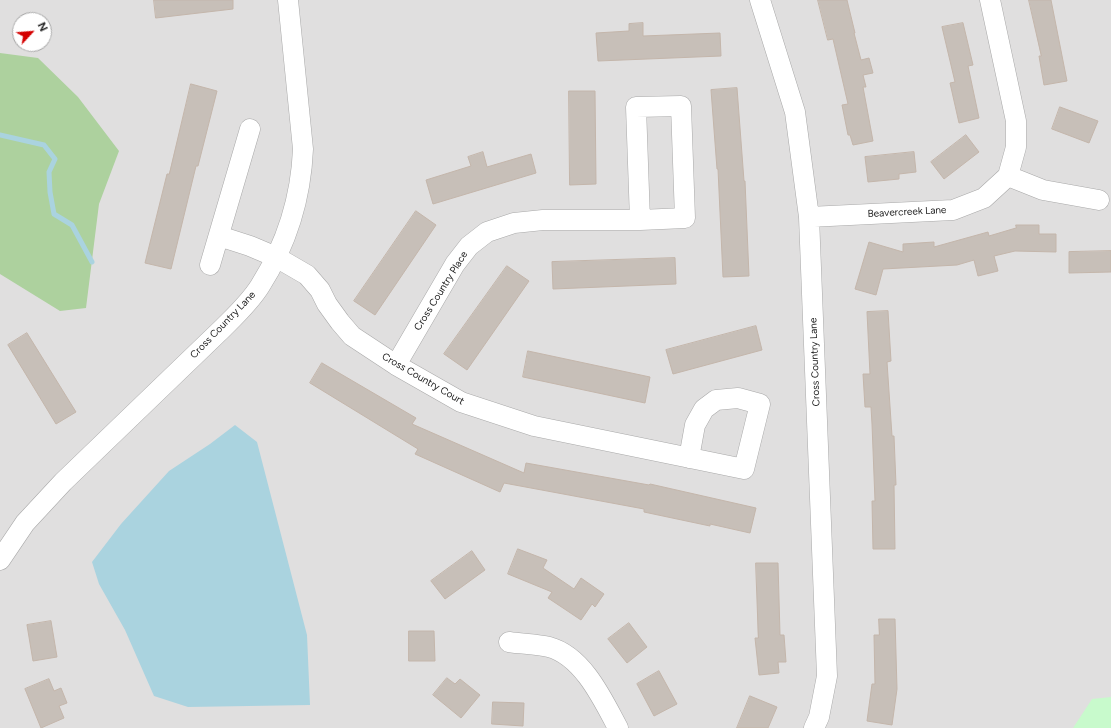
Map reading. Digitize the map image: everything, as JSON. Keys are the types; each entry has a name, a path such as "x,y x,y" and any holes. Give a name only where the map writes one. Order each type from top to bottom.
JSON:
{"street":[{"name":"Cross Country Lane","path":"0,560 25,523 63,482 244,306 260,287 276,257 286,236 296,204 302,170 303,150 288,0"},
{"name":"Cross Country Lane","path":"760,0 796,112 809,217 827,676 819,717 814,728"},
{"path":"990,0 1016,121 1016,147 1008,176 1042,190 1099,200"},
{"name":"Cross Country Place","path":"396,365 455,264 469,246 487,232 514,224 543,220 640,220 686,218 681,106 636,107 640,220"},
{"path":"210,265 250,129"},
{"name":"Beavercreek Lane","path":"809,217 953,210 984,198 1008,176"},
{"name":"Cross Country Court","path":"219,236 250,246 276,257 308,275 320,290 327,304 352,336 396,365 461,402 534,426 689,458"},
{"path":"509,642 550,648 564,654 578,665 590,678 618,728"}],"shaded area":[{"path":"0,0 1111,0 1111,728 0,728"}],"green space":[{"path":"0,53 38,58 78,97 119,151 99,204 86,308 60,311 0,274"},
{"path":"1111,697 1111,728 1073,728 1092,699"}],"water":[{"path":"235,425 257,442 307,635 310,705 188,707 154,696 125,630 99,584 92,562 121,524 169,471 210,444"}],"building":[{"path":"154,0 233,0 233,9 156,18"},
{"path":"818,0 847,0 861,60 869,58 873,73 863,75 866,87 863,87 873,141 853,145 850,135 848,135 842,105 848,104 833,39 828,40"},
{"path":"1029,0 1051,0 1067,81 1044,85 1039,56 1041,56"},
{"path":"643,23 643,36 720,33 721,56 598,61 596,33 629,31 629,24"},
{"path":"963,23 973,65 968,66 979,118 959,123 950,83 955,82 942,27"},
{"path":"191,84 217,91 198,166 196,166 171,269 145,263"},
{"path":"737,88 745,181 749,276 723,277 718,169 711,90"},
{"path":"569,91 595,91 596,184 570,185"},
{"path":"1060,107 1098,121 1089,143 1052,129"},
{"path":"966,135 979,152 944,179 931,162"},
{"path":"483,152 487,167 531,154 536,173 433,204 426,180 471,166 468,157"},
{"path":"914,152 916,172 899,174 899,179 868,182 865,157"},
{"path":"416,211 436,225 375,315 354,301"},
{"path":"1016,225 1039,225 1039,234 1056,234 1056,252 1015,251 994,256 998,271 978,276 974,260 957,265 883,269 876,295 855,289 869,242 903,252 903,244 934,242 934,247 988,232 989,236 1016,228"},
{"path":"1111,251 1111,272 1069,273 1069,252"},
{"path":"675,258 676,284 553,289 552,262"},
{"path":"507,266 529,281 467,370 444,354"},
{"path":"888,311 891,361 887,362 892,436 894,436 896,485 894,485 895,549 873,549 872,501 875,501 872,424 871,407 865,407 863,374 870,374 867,312"},
{"path":"756,326 762,350 673,374 666,350"},
{"path":"27,333 76,412 56,424 8,345"},
{"path":"528,351 650,377 645,403 523,377"},
{"path":"322,363 416,418 412,424 524,473 526,463 650,484 756,508 750,533 644,512 644,509 504,483 500,492 415,454 418,449 310,383"},
{"path":"518,549 547,560 543,568 574,589 581,578 604,594 595,607 592,604 581,620 548,598 552,592 508,574"},
{"path":"472,551 485,570 445,599 431,581"},
{"path":"756,563 778,563 780,635 784,635 786,662 778,662 779,673 759,675 755,638 758,638"},
{"path":"879,619 895,619 897,689 892,725 867,721 872,684 875,684 874,635 879,635"},
{"path":"51,621 57,657 33,661 27,625"},
{"path":"629,623 647,647 627,663 608,639"},
{"path":"409,631 434,631 435,661 409,661"},
{"path":"659,671 677,704 654,716 637,684"},
{"path":"447,678 455,684 460,679 480,695 461,718 433,695"},
{"path":"49,679 54,691 61,688 67,703 59,706 64,718 41,728 25,689"},
{"path":"750,696 777,707 768,728 737,728"},
{"path":"493,702 524,703 523,726 492,724"}],"waterway":[{"path":"0,135 44,145 55,159 49,172 50,192 54,214 72,225 92,262"}]}
